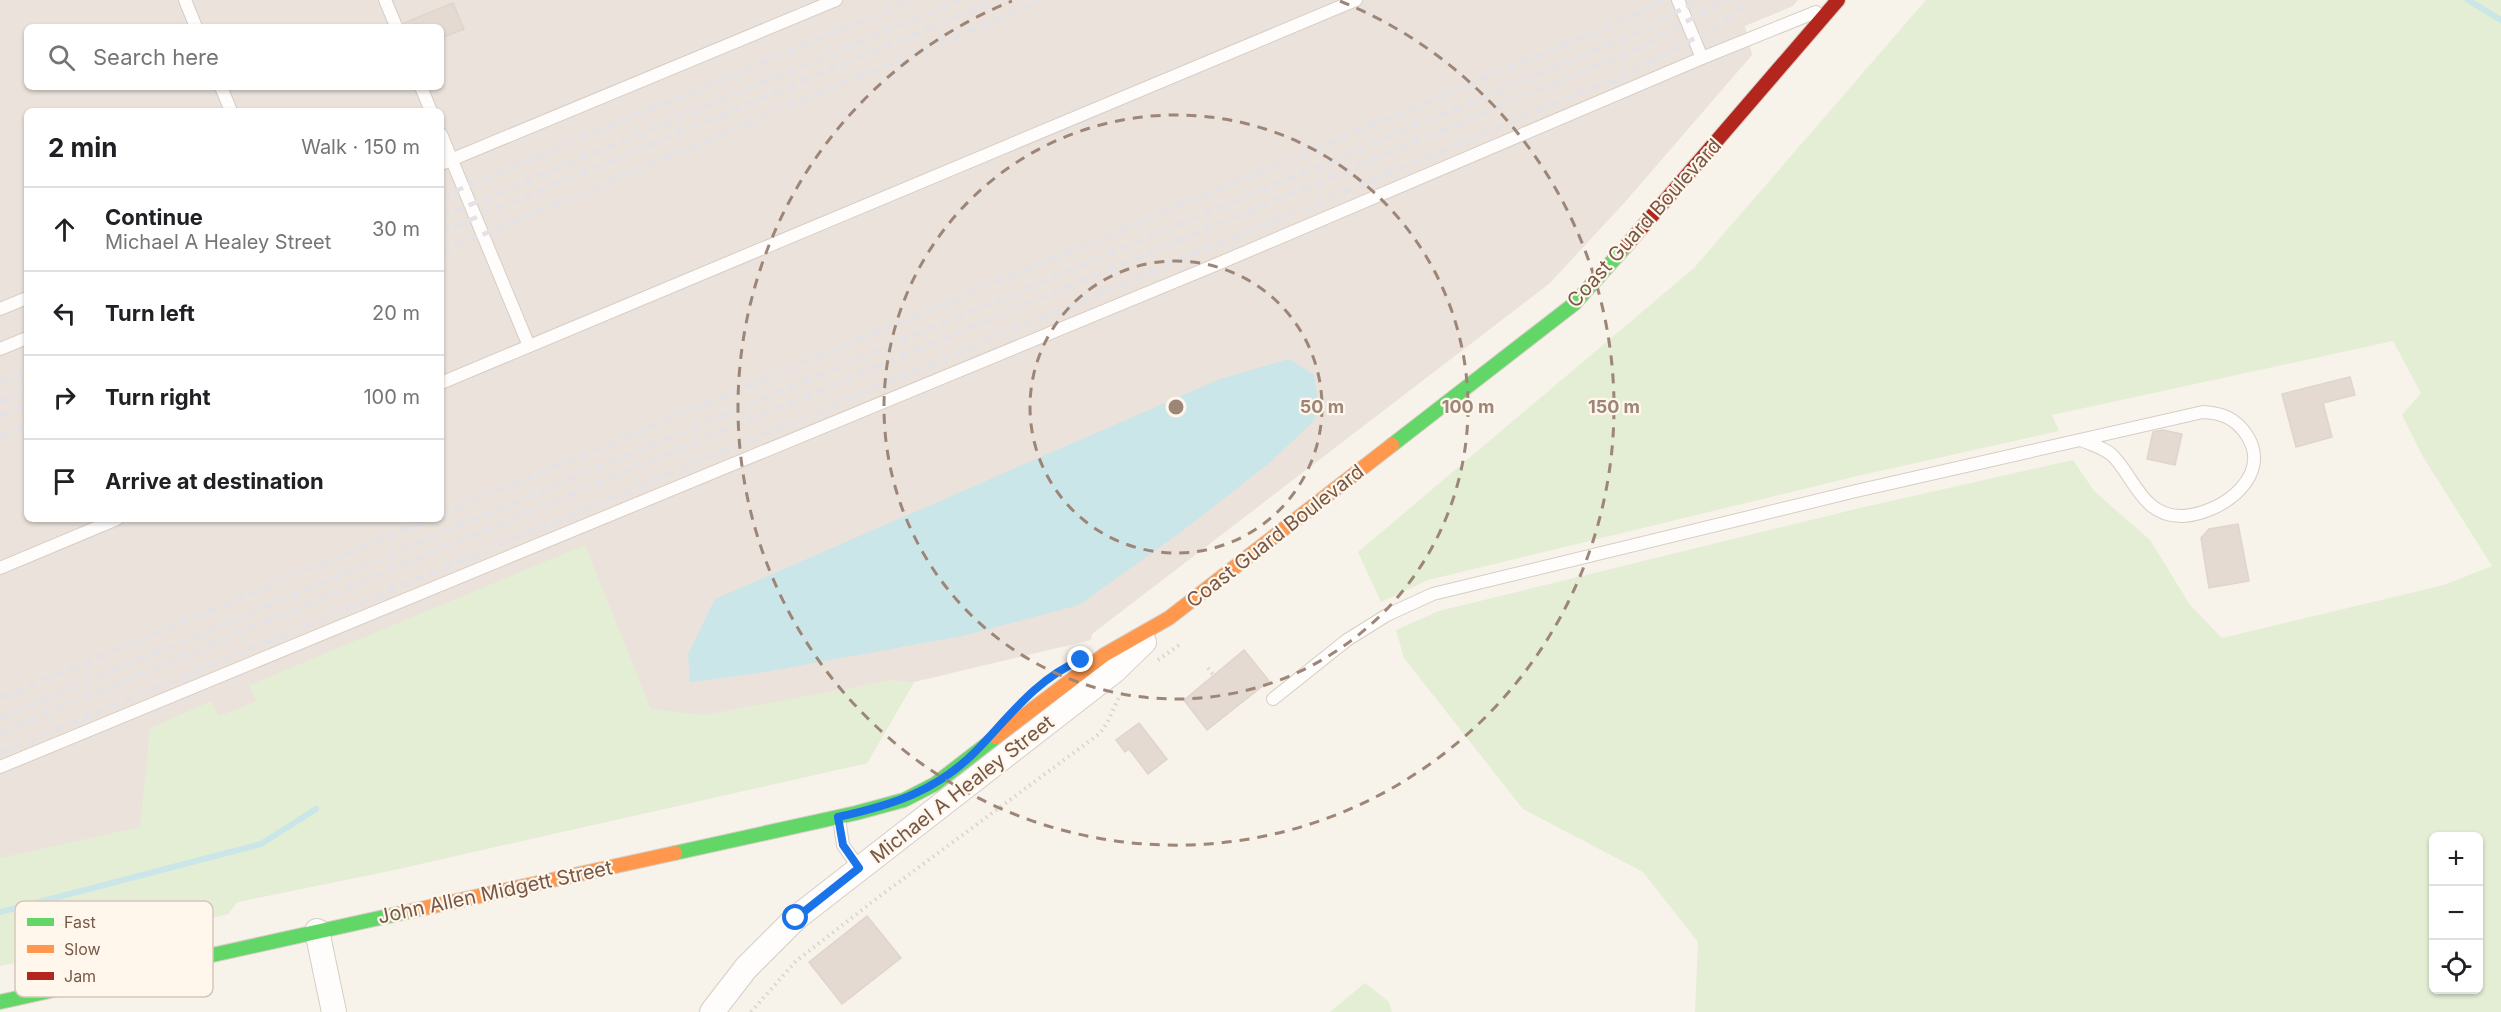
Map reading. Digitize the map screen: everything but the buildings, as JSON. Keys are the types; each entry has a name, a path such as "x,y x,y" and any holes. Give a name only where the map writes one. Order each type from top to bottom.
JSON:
{"street":[{"name":"Coast Guard Boulevard","path":"1113,673 1169,618 1574,304 1836,3"},
{"name":"John Allen Midgett Street","path":"213,954 886,806 918,794 935,784 976,751 1014,707 1069,665 1113,673"},
{"name":"Michael A Healey Street","path":"712,1012 746,968 796,918 1113,673"},
{"path":"317,931 334,1012"},
{"name":"John Allen Midgett Street","path":"0,1002 22,997"}],"lane":[{"path":"185,0 195,24"},
{"path":"385,0 395,24"},
{"path":"529,346 446,162 836,0"},
{"path":"444,382 1356,0"},
{"path":"1678,0 1702,58"},
{"path":"0,767 1204,270 1836,3"},
{"path":"222,90 230,108"},
{"path":"422,90 430,108"},
{"path":"0,309 24,299"},
{"path":"0,349 24,339"},
{"path":"1272,699 1347,640 1388,615 1433,594 1856,491 2203,412 2219,413 2238,423 2252,443 2255,462 2246,483 2227,502 2204,512 2184,516 2164,514 2146,502 2114,456 2081,441"},
{"path":"0,568 110,522"},
{"path":"838,817 843,845 859,868"}],"path":[{"path":"1208,668 1214,676"},
{"path":"751,1012 796,961 889,889 1099,734 1113,673"}],"shaded area":[{"path":"0,0 1798,0 1793,6 1745,26 1752,55 1625,202 1550,283 1092,634 1091,640 914,682 867,763 393,870 237,902 228,914 213,917 213,901 15,901 15,963 0,966"}],"green space":[{"path":"1926,0 2501,0 2501,1012 1695,1012 1698,942 1643,872 1523,809 1404,658 1396,630 1439,611 1860,508 2073,460 2094,491 2150,540 2190,605 2222,638 2444,585 2492,566 2422,455 2402,415 2421,393 2393,341 2052,415 2059,431 1853,477 1428,580 1381,602 1358,552 1694,268"},
{"path":"585,545 651,709 704,715 892,680 914,682 867,763 393,870 237,902 228,914 213,917 213,901 15,901 15,963 0,966 0,858 140,827 150,728 211,701 219,716 256,701 249,685"},
{"path":"1365,983 1389,1002 1392,1012 1330,1012"}],"water":[{"path":"1289,359 1314,375 1319,407 1313,422 1268,464 1185,529 1079,605 962,636 759,673 690,682 688,654 715,599 1220,379"}],"waterway":[{"path":"2468,0 2501,20"},
{"path":"42,901 261,844 316,809"},
{"path":"0,912 15,908"}],"railway":[{"path":"444,196 912,0"},
{"path":"444,216 960,0"},
{"path":"444,231 996,0"},
{"path":"444,251 1043,0"},
{"path":"444,513 1621,21 1664,0"},
{"path":"0,718 1627,37 1700,0"},
{"path":"0,733 1632,51 1726,0"},
{"path":"0,753 1638,69 1719,25 1751,0"},
{"path":"0,382 24,371"},
{"path":"0,402 24,391"},
{"path":"0,416 24,406"},
{"path":"0,436 24,426"},
{"path":"0,698 422,522"}],"traffic: fast":[{"path":"1392,445 1574,304 1626,246"},
{"path":"675,853 856,813 904,800 935,784 996,737"},
{"path":"213,955 411,911"},
{"path":"0,1002 23,997"}],"traffic: slow":[{"path":"996,737 1104,655 1169,618 1392,445"},
{"path":"411,911 675,853"}],"traffic: jam":[{"path":"1626,246 1838,0"}],"route":[{"path":"796,918 859,868 843,845 838,817 904,800 935,784 976,751 1014,707 1069,665 1081,660"}]}
